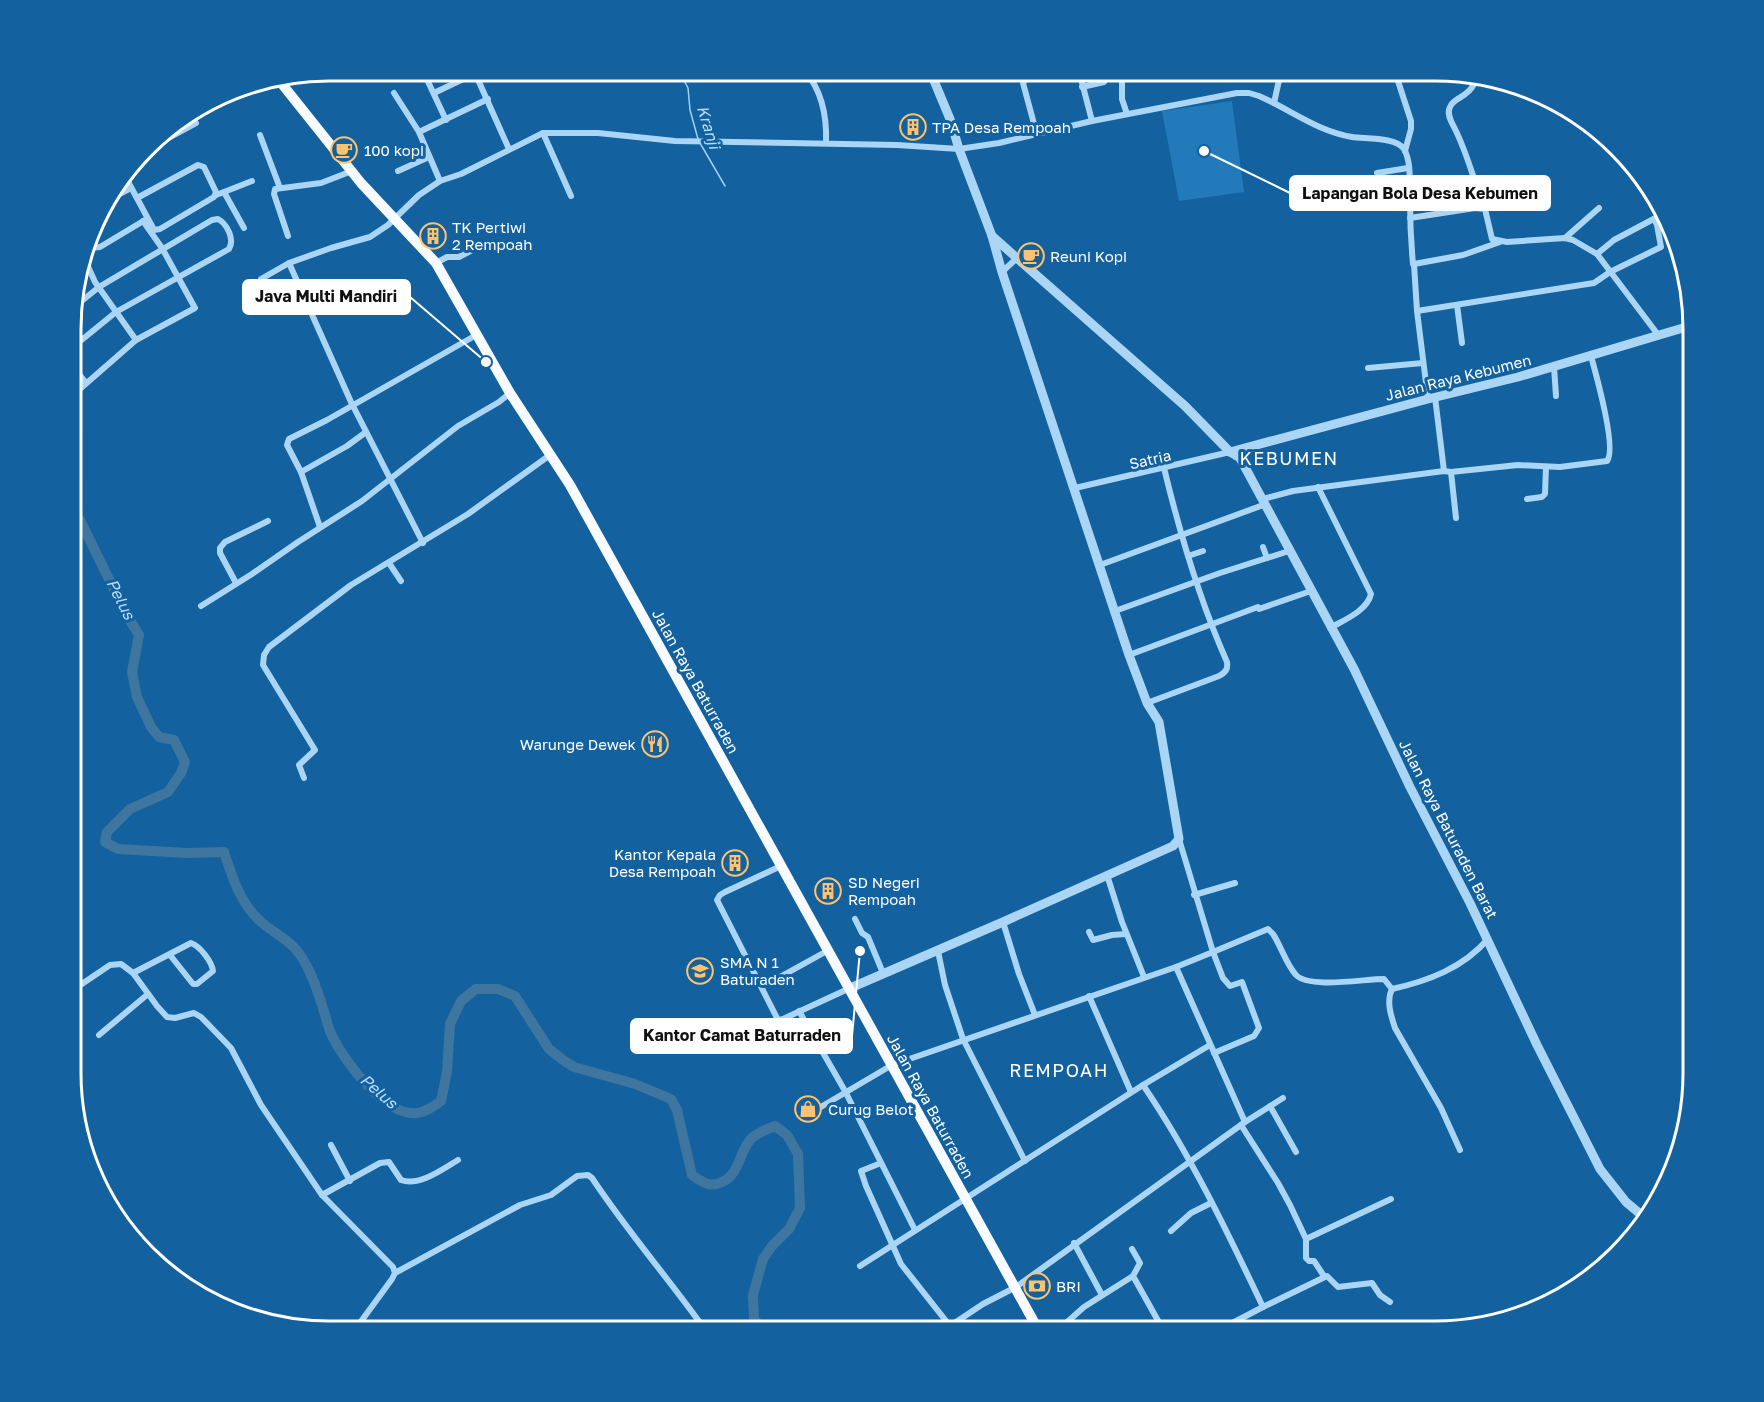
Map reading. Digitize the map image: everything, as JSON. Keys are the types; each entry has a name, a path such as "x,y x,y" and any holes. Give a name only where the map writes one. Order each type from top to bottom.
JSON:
{"main road":[{"name":"Jalan Raya Baturraden","path":"283,86 352,171 436,263 478,333 510,393 570,485 1034,1321"}],"street":[{"path":"428,81 446,120"},
{"path":"434,93 457,81"},
{"path":"480,81 509,149"},
{"path":"810,81 824,107 826,143"},
{"path":"934,81 993,236 1002,272 1147,703 1159,722 1179,839 1212,952 1223,978 1230,986 1242,982 1259,1028 1254,1036 1214,1053"},
{"path":"1024,81 1037,135"},
{"path":"1080,81 1092,121"},
{"path":"1082,87 1104,81"},
{"path":"1122,81 1122,99 1127,114"},
{"path":"1274,103 1279,81"},
{"path":"1398,81 1411,121 1405,151 1423,363 1448,471 1456,518"},
{"path":"1475,84 1473,89 1450,105 1450,119 1464,147 1485,209 1492,239 1501,242"},
{"path":"393,93 419,132 440,181"},
{"path":"261,279 289,263 370,237 419,195 440,181 461,174 543,133 598,133 710,142 826,143 959,149 999,143 1127,114 1237,93 1249,93 1274,103 1321,129 1340,135 1397,143 1405,151"},
{"path":"419,132 488,99"},
{"path":"176,134 196,123"},
{"path":"543,133 571,196"},
{"path":"260,135 280,188"},
{"path":"398,171 429,157"},
{"path":"137,198 198,165 204,167 216,195"},
{"path":"1377,173 1408,168"},
{"path":"288,236 274,194 275,189 321,183 352,171"},
{"path":"145,219 154,230 160,229 216,195 252,181"},
{"path":"81,388 136,340 195,308 145,219 128,183"},
{"path":"122,193 131,188"},
{"path":"224,192 244,228"},
{"path":"1410,218 1475,208 1485,209"},
{"path":"1565,238 1599,208"},
{"path":"95,247 100,247 145,219"},
{"path":"1418,311 1594,283 1610,272 1661,247 1654,219 1614,240 1597,254"},
{"path":"81,340 116,312 230,249 232,241 229,233 221,220 212,220 99,287 83,300"},
{"name":"Jalan Raya Baturaden Barat","path":"993,236 1185,406 1230,452 1240,458 1353,669 1488,939 1537,1046 1600,1169 1626,1202 1639,1213"},
{"path":"1414,264 1463,255 1501,242 1565,238 1573,240 1597,254 1607,265 1659,336"},
{"path":"436,263 447,257 459,258 482,245"},
{"path":"1002,272 1017,258"},
{"path":"289,263 352,405 423,543"},
{"path":"88,268 136,340"},
{"path":"1457,305 1462,343"},
{"name":"Jalan Raya Kebumen","path":"1230,452 1591,357 1683,328"},
{"path":"320,527 302,472 287,445 289,439 478,333"},
{"path":"1100,565 1293,491 1448,471 1518,465 1560,467 1606,461 1610,456 1604,406 1591,357"},
{"path":"1368,368 1423,363"},
{"path":"1554,367 1556,396"},
{"path":"81,377 86,383"},
{"path":"201,606 362,501 458,426 510,393"},
{"path":"302,472 347,446 366,432"},
{"name":"Satria","path":"1075,488 1230,452"},
{"path":"304,778 299,765 315,750 263,665 264,655 269,647 351,585 468,514 550,455"},
{"path":"1527,499 1545,494 1546,467"},
{"path":"1147,703 1225,673 1228,668 1211,626 1180,534 1164,468"},
{"path":"1318,487 1371,594 1370,599 1361,609 1330,628"},
{"path":"236,583 224,562 220,548 225,542 268,521"},
{"path":"1263,547 1267,558"},
{"path":"1188,556 1203,551"},
{"path":"1115,611 1289,551"},
{"path":"389,563 401,581"},
{"path":"1130,654 1258,607 1259,609 1311,591"},
{"path":"781,866 725,892 717,900 779,1020 1173,846 1179,839"},
{"path":"1107,874 1126,934 1144,977"},
{"path":"1194,895 1235,883"},
{"path":"855,919 862,933 868,937 883,973"},
{"path":"1004,922 1019,974 1035,1015"},
{"path":"814,1111 892,1065 1176,967 1268,929 1273,933 1297,976 1304,979 1338,982 1384,979 1392,989"},
{"path":"1089,932 1093,940 1126,934"},
{"path":"1392,989 1413,984 1458,965 1477,952 1488,939"},
{"path":"133,973 193,943 212,965 213,971 197,984 193,984 170,955"},
{"path":"762,987 827,951"},
{"path":"938,951 945,985 963,1040 1025,1161"},
{"path":"81,985 114,963 121,964 133,973 167,1017 175,1018 196,1013 231,1048 261,1106 322,1195 393,1267 395,1273"},
{"path":"1176,967 1243,1123 1281,1186 1306,1239 1306,1258 1314,1261 1324,1276 1330,1278 1338,1287 1370,1282 1381,1296 1390,1302"},
{"path":"1392,989 1389,995 1395,1028 1441,1108 1460,1150"},
{"path":"99,1035 148,994"},
{"path":"1089,996 1131,1092"},
{"path":"799,1011 846,1091 915,1230"},
{"path":"860,1266 964,1197 1210,1045"},
{"path":"1143,1085 1179,1140 1263,1307"},
{"path":"959,1321 983,1304 1016,1287 1189,1161 1283,1098"},
{"path":"1270,1106 1296,1152"},
{"path":"331,1145 350,1180"},
{"path":"322,1195 386,1161 393,1166 402,1180 411,1183 430,1176 458,1160"},
{"path":"881,1163 861,1171 866,1186 901,1264 942,1321"},
{"path":"361,1321 395,1273 520,1205 551,1196 577,1176 588,1174 619,1219 699,1321"},
{"path":"1306,1239 1391,1199"},
{"path":"1171,1231 1191,1213 1211,1203"},
{"path":"1074,1243 1102,1295"},
{"path":"1068,1321 1084,1307 1133,1276 1140,1263 1132,1249"},
{"path":"1133,1276 1158,1321"},
{"path":"1236,1321 1324,1276"}],"shaded area":[{"path":"1232,101 1244,192 1179,201 1162,111"}],"waterway":[{"name":"Kranji","path":"684,81 688,88 690,110 698,139"},
{"name":"Kranji","path":"700,143 725,186"},
{"name":"Pelus","path":"81,522 126,614 139,635 132,672 137,697 151,727 159,737 174,740 185,762 181,773 168,792 130,809 107,832 105,842 118,849 187,853 224,852 234,880 252,913 294,947 303,959 314,982 331,1034 346,1059 379,1097 405,1112 417,1113 441,1101 447,1072 450,1024 461,1001 476,989 498,989 515,996 549,1049 574,1067 635,1084 671,1099 677,1110 692,1175 703,1182 714,1184 728,1179 750,1140 758,1133 775,1126 787,1135 798,1154 800,1208 789,1229 763,1259 753,1295 756,1321"}],"place":[{"name":"TPA Desa Rempoah","path":"913,127"},
{"name":"100 kopi","path":"344,150"},
{"name":"Lapangan Bola Desa Kebumen","path":"1204,151"},
{"name":"TK Pertiwi 2 Rempoah","path":"433,236"},
{"name":"Reuni Kopi","path":"1031,256"},
{"name":"Java Multi Mandiri","path":"486,362"},
{"name":"Warunge Dewek","path":"655,744"},
{"name":"Kantor Kepala Desa Rempoah","path":"735,863"},
{"name":"SD Negeri Rempoah","path":"828,891"},
{"name":"Kantor Camat Baturraden","path":"860,951"},
{"name":"SMA N 1 Baturaden","path":"700,971"},
{"name":"Curug Belot","path":"808,1109"},
{"name":"BRI","path":"1037,1286"}],"district":[{"name":"KEBUMEN","path":"1289,458"},
{"name":"REMPOAH","path":"1059,1070"}]}
